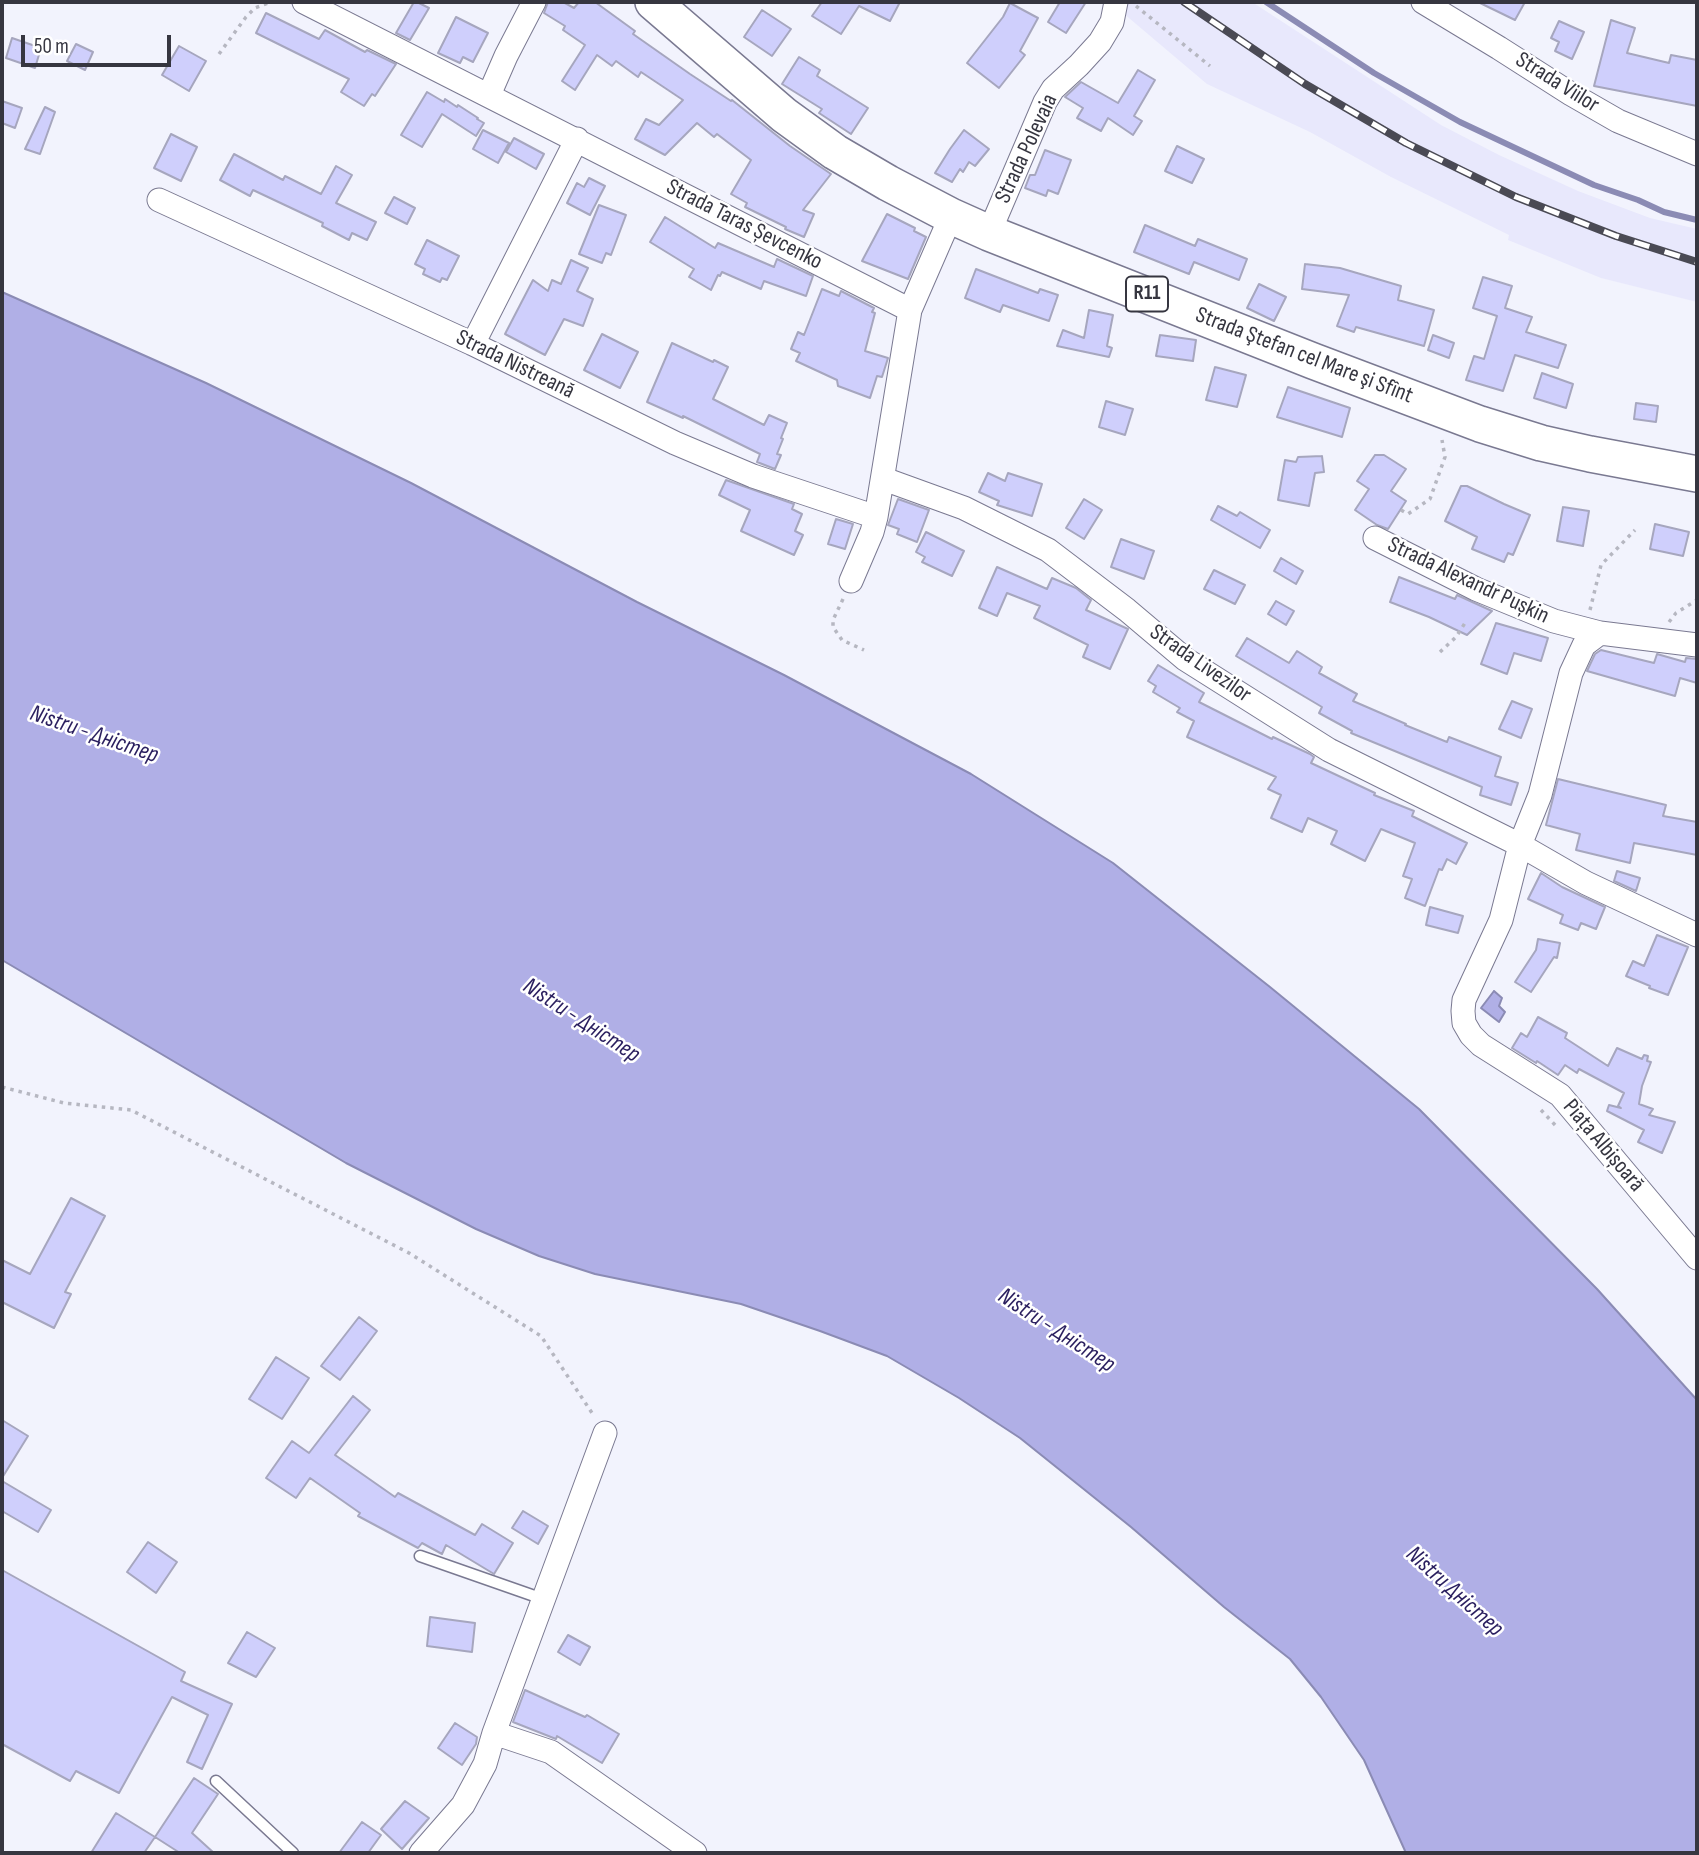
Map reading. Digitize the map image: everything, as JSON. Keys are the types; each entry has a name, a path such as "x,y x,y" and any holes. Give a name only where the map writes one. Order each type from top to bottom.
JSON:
{"main road":[{"name":"Strada Ştefan cel Mare şi Sfînt","path":"653,2 784,116 835,152 951,216 1313,361 1480,424 1541,443 1697,474"}],"street":[{"name":"Strada Taras Șevcenko","path":"304,2 910,310"},
{"path":"489,94 534,2"},
{"name":"Strada Viilor","path":"1423,2 1618,121 1697,154"},
{"name":"Strada Polevaia","path":"989,233 1045,102 1053,89 1100,43 1125,3"},
{"path":"473,344 577,139"},
{"name":"Strada Nistreană","path":"159,201 473,344 696,453 753,476 876,517"},
{"path":"851,581 876,517 910,310 951,216"},
{"name":"Strada Livezilor","path":"884,480 964,508 1048,550 1127,610 1185,659 1329,750 1520,845 1586,883 1697,935"},
{"name":"Strada Alexandr Pușkin","path":"1376,538 1476,589 1554,621 1593,631 1697,645"},
{"path":"1520,845 1539,795 1571,673 1593,631"},
{"name":"Piața Albișoară","path":"1520,845 1501,920 1464,1000 1464,1023 1481,1045 1560,1095 1697,1258"},
{"path":"421,1853 463,1805 485,1764 494,1733 605,1433"},
{"path":"494,1733 551,1752 695,1853"}],"lane":[{"path":"420,1556 543,1599"},
{"path":"216,1781 293,1853"}],"path":[{"path":"219,54 255,8 271,2"},
{"path":"1125,3 1209,66"},
{"path":"1401,510 1408,514 1430,499 1445,457 1442,438"},
{"path":"1593,631 1601,565 1635,530"},
{"path":"851,581 833,620 833,627 842,640 864,650"},
{"path":"1663,628 1676,613 1697,600"},
{"path":"1440,652 1456,637 1465,623"},
{"path":"2,1087 64,1103 131,1111 409,1253 541,1336 605,1433"}],"shaded area":[{"path":"1110,2 1252,2 1441,125 1499,155 1578,191 1650,218 1697,229 1697,302 1601,278 1508,240 1509,235 1391,177 1310,132 1207,84"}],"water":[{"path":"2,292 206,383 411,483 971,774 1113,863 1419,1109 1597,1289 1697,1400 1697,1853 1406,1853 1364,1760 1321,1697 1290,1659 1020,1438 959,1398 887,1356 820,1331 741,1304 595,1274 539,1256 476,1229 346,1163 2,960"},
{"path":"1494,991 1502,998 1499,1006 1505,1012 1499,1022 1481,1008"}],"building":[{"path":"414,2 429,8 410,40 396,33"},
{"path":"548,2 563,2 574,8 579,2 595,2 635,31 633,34 732,100 790,146 831,174 803,210 814,214 804,237 745,207 747,203 731,194 751,160 717,134 714,137 697,123 665,155 635,139 646,119 659,125 683,100 641,72 638,77 616,61 612,66 597,55 575,90 562,81 585,45 563,30 565,26 544,13"},
{"path":"822,2 900,2 890,21 859,6 841,34 812,16"},
{"path":"1060,2 1086,2 1066,33 1048,22"},
{"path":"1478,2 1525,2 1515,20"},
{"path":"1010,3 1038,18 1020,51 1025,55 999,88 967,63 1003,17"},
{"path":"762,10 791,29 772,56 744,37"},
{"path":"266,13 319,39 325,30 365,52 367,50 396,64 375,96 372,94 364,106 341,92 349,79 256,33"},
{"path":"456,17 488,33 473,62 463,57 460,63 438,53"},
{"path":"1611,20 1635,28 1627,53 1669,63 1671,55 1697,60 1697,106 1594,86"},
{"path":"1559,21 1584,32 1572,59 1555,51 1559,42 1551,38"},
{"path":"12,38 41,48 35,68 6,58"},
{"path":"76,44 93,52 85,70 67,61"},
{"path":"179,46 206,61 189,91 162,75"},
{"path":"799,57 820,70 817,76 868,108 851,134 819,113 822,109 782,84"},
{"path":"1138,70 1155,80 1134,116 1142,121 1133,135 1108,118 1101,131 1077,118 1083,108 1065,97 1081,82 1118,103"},
{"path":"427,92 444,102 445,99 457,107 458,105 484,123 476,136 442,114 422,147 401,135"},
{"path":"2,101 22,108 15,128 2,123"},
{"path":"45,107 55,112 40,154 25,149"},
{"path":"483,130 509,143 498,163 473,149"},
{"path":"964,130 989,149 975,166 969,162 963,172 960,169 952,182 935,173"},
{"path":"171,134 197,147 181,181 154,168"},
{"path":"514,138 544,154 536,169 506,152"},
{"path":"1177,146 1204,159 1192,183 1165,171"},
{"path":"1045,150 1071,160 1058,194 1048,190 1046,196 1025,188 1030,175 1035,175"},
{"path":"234,154 283,180 285,176 321,194 336,166 352,175 336,203 376,222 367,240 352,233 349,240 322,226 323,223 253,190 250,196 220,180"},
{"path":"589,178 605,186 590,215 567,203 577,183 584,187"},
{"path":"394,197 415,208 407,224 385,213"},
{"path":"599,205 626,215 611,255 606,253 602,263 579,254"},
{"path":"887,214 915,228 914,231 926,237 908,279 862,261"},
{"path":"665,217 715,248 718,243 774,267 777,259 813,276 806,296 764,281 761,289 722,272 711,290 689,277 694,269 650,242"},
{"path":"1145,225 1195,246 1198,239 1247,259 1239,280 1194,262 1189,274 1134,252"},
{"path":"427,240 459,256 447,280 442,278 440,282 423,274 425,269 415,264"},
{"path":"571,260 588,268 577,291 593,299 583,326 564,319 545,355 505,334 533,280 548,291 552,280 561,284"},
{"path":"1305,264 1340,268 1401,286 1398,300 1434,310 1424,346 1356,327 1354,332 1337,326 1349,295 1302,289"},
{"path":"976,269 1038,293 1040,289 1058,295 1049,321 1003,305 1000,312 965,298"},
{"path":"1483,277 1512,286 1505,308 1532,317 1526,332 1566,345 1558,368 1515,355 1503,391 1466,380 1474,356 1484,359 1497,316 1473,308"},
{"path":"1259,284 1286,297 1274,321 1247,308"},
{"path":"822,289 839,296 841,291 874,308 865,351 888,358 882,377 877,376 870,398 838,386 837,380 796,361 800,353 791,349 798,332 804,335"},
{"path":"1089,310 1113,315 1107,346 1112,348 1109,357 1057,346 1063,330 1084,338"},
{"path":"602,334 638,352 620,388 584,370"},
{"path":"1160,335 1196,340 1193,361 1156,356"},
{"path":"1433,335 1454,343 1449,358 1428,350"},
{"path":"672,343 728,367 713,399 764,425 769,415 787,423 777,454 781,455 775,469 757,462 760,454 683,416 647,402"},
{"path":"1215,367 1246,375 1237,407 1206,400"},
{"path":"1542,373 1573,384 1566,408 1534,398"},
{"path":"1288,387 1350,408 1342,437 1277,417"},
{"path":"1106,401 1133,409 1125,435 1099,427"},
{"path":"1636,403 1658,406 1656,422 1634,419"},
{"path":"1375,455 1384,455 1406,469 1391,491 1406,501 1388,529 1355,510 1369,489 1357,481"},
{"path":"1322,456 1324,472 1315,473 1309,506 1278,500 1285,460 1296,462 1298,457"},
{"path":"988,473 1005,481 1008,473 1042,484 1032,516 997,505 999,501 979,492"},
{"path":"726,480 794,504 792,509 802,514 795,531 803,535 794,555 741,531 750,510 719,495"},
{"path":"1461,486 1467,486 1530,515 1513,555 1508,553 1504,562 1472,549 1477,537 1445,521"},
{"path":"898,499 929,510 917,542 897,534 899,529 888,525"},
{"path":"1084,499 1102,510 1084,539 1066,528"},
{"path":"1218,506 1237,516 1240,512 1270,530 1260,548 1211,520"},
{"path":"1563,507 1589,511 1583,546 1557,541"},
{"path":"836,519 853,524 845,549 828,544"},
{"path":"1655,524 1689,532 1683,556 1650,549"},
{"path":"926,532 964,551 952,576 922,562 925,557 916,552"},
{"path":"1121,539 1154,551 1144,579 1111,567"},
{"path":"1281,558 1303,571 1296,584 1274,571"},
{"path":"997,567 1047,589 1052,578 1076,588 1091,600 1086,610 1128,629 1110,669 1083,657 1088,645 1034,618 1040,606 1007,593 997,616 979,608"},
{"path":"1214,570 1245,585 1235,604 1204,589"},
{"path":"1399,577 1455,599 1457,595 1492,611 1467,635 1390,602"},
{"path":"1276,601 1294,611 1286,625 1268,614"},
{"path":"1496,623 1548,638 1541,661 1514,653 1507,674 1481,664"},
{"path":"1247,638 1289,663 1297,651 1322,667 1319,673 1357,694 1353,701 1447,742 1449,737 1501,757 1495,776 1518,783 1511,805 1480,795 1482,787 1351,733 1352,731 1319,713 1322,707 1236,656"},
{"path":"1601,650 1654,663 1657,654 1685,662 1686,658 1697,659 1697,683 1680,678 1675,696 1587,671 1595,654"},
{"path":"1158,665 1204,693 1199,702 1272,739 1273,737 1310,754 1314,757 1311,763 1375,793 1374,795 1414,811 1412,816 1467,843 1456,864 1447,859 1442,870 1439,869 1425,906 1405,898 1412,879 1403,876 1415,843 1381,829 1365,861 1331,844 1337,831 1308,818 1302,832 1271,818 1281,795 1268,789 1276,777 1187,737 1194,721 1177,712 1180,708 1153,692 1156,686 1148,681"},
{"path":"1512,701 1532,709 1521,738 1499,729"},
{"path":"1558,779 1666,805 1663,816 1697,822 1697,855 1634,843 1630,863 1576,850 1580,834 1546,825"},
{"path":"1617,871 1640,878 1636,891 1614,881"},
{"path":"1541,873 1562,887 1605,907 1596,929 1581,923 1578,930 1560,923 1563,915 1528,899"},
{"path":"1430,907 1463,916 1458,933 1426,925"},
{"path":"1657,935 1688,947 1668,995 1626,976 1633,961 1644,966"},
{"path":"1538,939 1560,943 1557,958 1554,957 1531,992 1515,982 1536,950"},
{"path":"1538,1017 1567,1033 1565,1038 1608,1066 1617,1048 1642,1059 1644,1055 1648,1056 1647,1061 1651,1062 1639,1104 1653,1109 1649,1115 1675,1122 1662,1153 1638,1142 1644,1130 1607,1111 1609,1105 1621,1108 1618,1106 1624,1093 1579,1069 1577,1073 1565,1065 1558,1075 1512,1048 1521,1033 1527,1037"},
{"path":"71,1198 105,1216 65,1292 71,1294 54,1328 2,1302 2,1260 30,1274"},
{"path":"359,1317 377,1331 340,1380 321,1366"},
{"path":"276,1357 309,1378 282,1419 249,1399"},
{"path":"353,1396 370,1410 335,1455 395,1497 398,1493 475,1535 482,1524 513,1543 494,1574 446,1545 442,1554 422,1543 418,1548 358,1516 360,1513 310,1478 296,1498 266,1478 292,1441 309,1453"},
{"path":"2,1420 28,1436 2,1478"},
{"path":"2,1481 51,1510 38,1532 2,1511"},
{"path":"523,1511 548,1526 538,1544 512,1528"},
{"path":"148,1542 177,1562 156,1593 127,1572"},
{"path":"2,1570 185,1672 181,1681 232,1704 202,1769 187,1762 208,1715 172,1697 119,1793 76,1771 70,1781 2,1744"},
{"path":"430,1617 475,1623 472,1652 427,1646"},
{"path":"247,1632 275,1648 256,1677 228,1663"},
{"path":"568,1635 590,1647 580,1665 558,1652"},
{"path":"525,1690 585,1717 587,1715 619,1734 602,1763 557,1736 556,1739 513,1722"},
{"path":"455,1723 477,1737 476,1744 462,1765 438,1748"},
{"path":"194,1778 218,1794 192,1833 214,1853 180,1853 155,1837"},
{"path":"405,1801 429,1818 402,1849 381,1829"},
{"path":"116,1813 155,1837 144,1853 91,1853"},
{"path":"362,1822 381,1835 368,1853 339,1853"}],"waterway":[{"path":"1266,2 1374,73 1460,122 1594,185 1664,212 1697,220"}],"railway":[{"path":"1184,2 1305,84 1406,143 1516,197 1616,236 1697,262"}],"water label":[{"name":"Nistru - Дністер","path":"94,735"},
{"name":"Nistru - Дністер","path":"581,1021"},
{"name":"Nistru - Дністер","path":"1056,1331"},
{"name":"Nistru Дністер","path":"1454,1592"}]}
